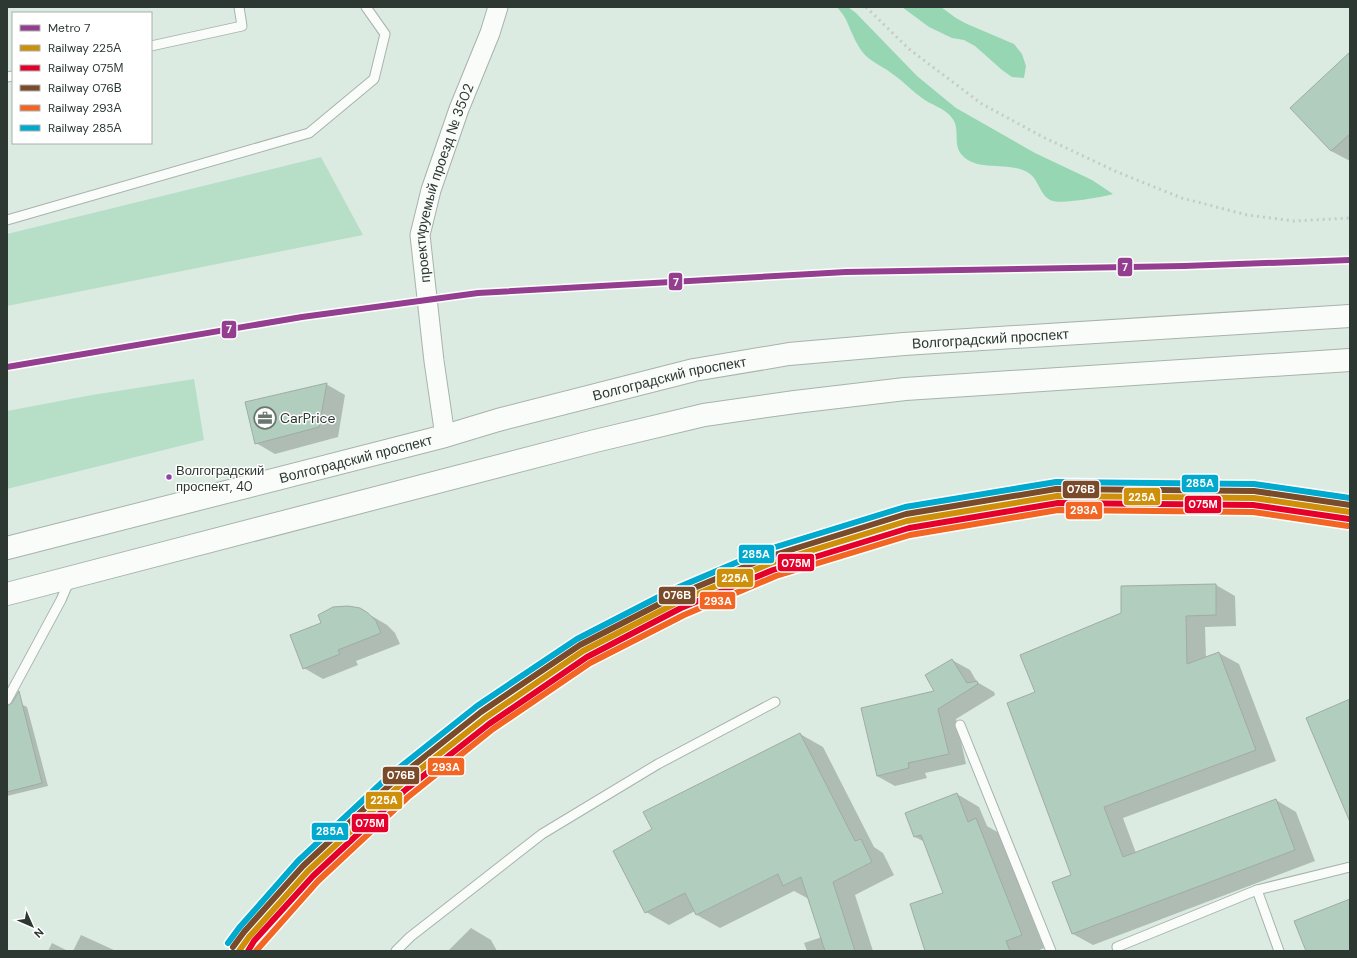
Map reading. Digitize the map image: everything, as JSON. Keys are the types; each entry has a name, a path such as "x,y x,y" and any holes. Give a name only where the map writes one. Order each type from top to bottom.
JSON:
{"main road":[{"name":"Волгоградский проспект","path":"7,548 445,436 505,418 694,370 789,354 904,344 1350,316"},
{"path":"7,594 595,441 704,415 904,389 1350,360"}],"street":[{"name":"проектируемый проезд № 3502","path":"445,436 434,360 420,235 431,190 459,110 490,33 498,7"}],"lane":[{"path":"152,46 242,26 239,7"},
{"path":"7,220 309,133 374,79 385,34 366,7"},
{"path":"7,700 61,600 71,577"},
{"path":"396,951 410,937 542,834 658,764 775,702"},
{"path":"960,725 1051,951"},
{"path":"1108,951 1118,949 1257,890 1350,867"},
{"path":"1257,890 1280,951"}],"green space":[{"path":"837,7 848,7 856,13 917,76 956,108 1035,153 1092,180 1113,194 1073,201 1053,201 1045,196 1033,177 1023,170 976,164 968,160 962,155 957,146 956,127 952,118 942,109 922,98 898,78 864,54 856,42 845,18"},
{"path":"902,7 941,7 967,24 1014,44 1022,54 1026,66 1024,78 1012,77 975,46 964,40 952,38 929,27"},
{"path":"321,157 363,235 7,306 7,234"},
{"path":"194,379 204,440 7,489 7,411 92,395"}],"building":[{"path":"1350,52 1350,134 1331,151 1290,108"},
{"path":"327,383 319,427 255,444 245,402"},
{"path":"1216,584 1216,615 1186,616 1187,664 1219,652 1256,750 1104,807 1123,857 1276,799 1295,850 1072,934 1052,882 1071,875 1007,703 1035,692 1020,655 1121,613 1121,586"},
{"path":"348,606 360,608 368,613 376,621 381,633 338,650 340,654 303,669 290,635 321,623 318,615 333,607"},
{"path":"952,659 967,683 977,681 978,684 938,709 949,754 908,763 909,768 877,776 861,708 934,691 925,675"},
{"path":"19,691 42,783 7,792 7,706 12,703"},
{"path":"1350,699 1350,822 1306,718"},
{"path":"800,733 855,841 861,839 872,862 833,882 855,951 825,951 801,877 783,886 778,874 696,915 685,893 645,913 613,851 652,829 643,812"},
{"path":"957,793 968,822 976,818 1022,935 1006,941 1010,951 925,951 910,904 943,893 921,835 914,837 905,813"},
{"path":"1350,899 1350,951 1306,951 1294,921"}],"railway":[{"path":"866,7 909,49 982,104 1043,137 1117,172 1182,198 1247,215 1294,221 1350,218"}],"metro line":[{"name":"7","path":"7,367 302,317 478,293 846,272 1184,266 1350,260"}],"rail line":[{"name":"285А","path":"228,943 239,928 298,861 389,776 477,706 577,639 672,590 766,550 905,507 1056,482 1254,484 1350,498"},
{"name":"076В","path":"233,947 244,932 303,866 394,781 481,712 580,645 675,596 768,557 906,514 1056,489 1254,491 1350,505"},
{"name":"225А","path":"239,951 249,937 308,871 399,786 485,718 583,651 678,602 771,563 907,521 1057,496 1254,498 1350,512"},
{"name":"075М","path":"248,951 254,941 313,876 404,791 489,724 587,657 681,608 773,570 909,528 1058,503 1253,505 1349,519"},
{"name":"293А","path":"256,951 318,881 408,797 493,729 590,663 684,615 776,576 910,535 1058,510 1253,512 1348,526"}],"place":[{"name":"CarPrice","path":"265,418"},
{"name":"Волгоградский проспект, 40","path":"169,477"}]}
